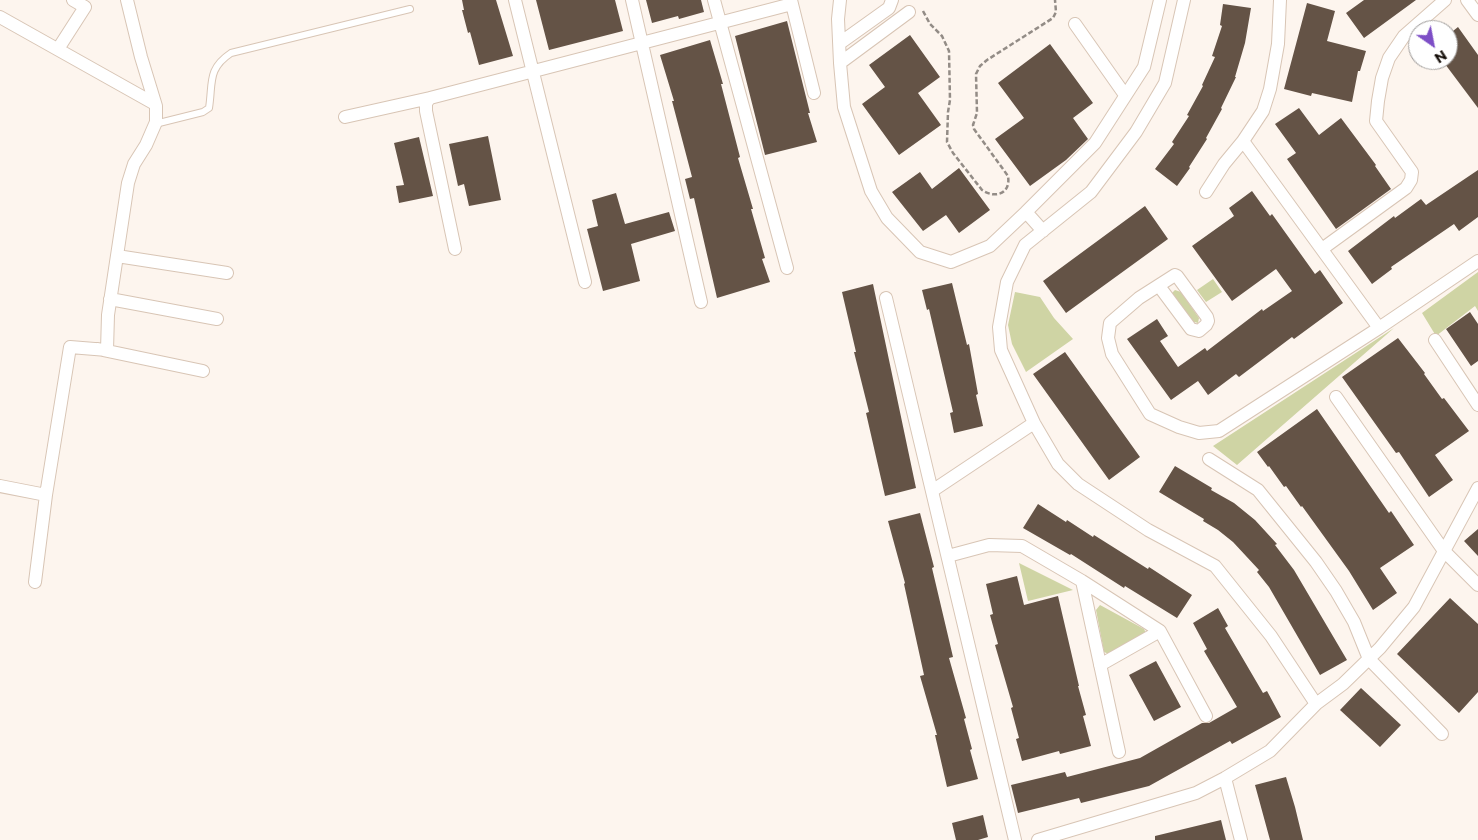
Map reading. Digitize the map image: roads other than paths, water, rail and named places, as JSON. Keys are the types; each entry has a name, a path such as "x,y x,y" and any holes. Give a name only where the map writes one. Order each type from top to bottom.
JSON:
{"street":[{"path":"58,49 85,6 73,0"},
{"path":"35,582 46,495 70,347 107,350 110,299 128,183 134,164 146,145 155,124 155,104 126,0"},
{"path":"516,0 532,72 585,282"},
{"path":"632,0 701,302"},
{"path":"714,0 787,268"},
{"path":"840,0 838,18 844,107 872,191 887,218 920,252 951,262 990,246 1095,143 1144,67 1160,0"},
{"path":"840,43 889,8 892,0"},
{"path":"1184,0 1165,83 1136,132 1091,192 1025,245 1007,282 999,327 1001,350 1034,423 1058,464 1078,484 1148,530 1215,566 1271,636 1316,704"},
{"path":"1206,192 1224,164 1264,111 1278,44 1280,0"},
{"path":"1322,249 1406,188 1411,180 1412,172 1376,121 1382,78 1389,58 1404,36 1445,0"},
{"path":"1467,0 1478,15"},
{"path":"345,117 430,98 720,24 791,2 814,93"},
{"path":"840,63 909,12"},
{"path":"0,17 155,104"},
{"path":"1075,24 1126,95"},
{"path":"430,98 426,103 426,111 455,249"},
{"path":"1243,141 1379,328"},
{"path":"1026,212 1043,231"},
{"path":"1010,227 1025,245"},
{"path":"117,256 226,273"},
{"path":"1159,286 1139,298 1110,323 1108,338 1112,354 1150,414 1179,427 1199,433 1219,430 1379,328 1478,260"},
{"path":"886,298 1015,840"},
{"path":"110,299 217,319"},
{"path":"1435,340 1478,405"},
{"path":"96,349 203,371"},
{"path":"1336,396 1444,551 1478,586"},
{"path":"932,491 1034,423"},
{"path":"1208,459 1258,490 1268,501 1316,562 1336,591 1354,622 1369,658 1442,734"},
{"path":"0,486 46,495"},
{"path":"1038,840 1196,792 1225,778 1270,751 1316,704 1343,684 1369,658 1414,607 1478,488"},
{"path":"948,556 989,545 1022,546 1082,580 1160,631 1206,716"},
{"path":"1082,580 1119,752"},
{"path":"1100,665 1160,631"},
{"path":"1225,778 1241,840"}],"lane":[{"path":"155,124 203,112 209,108 214,71 220,60 231,53 410,9"}]}
